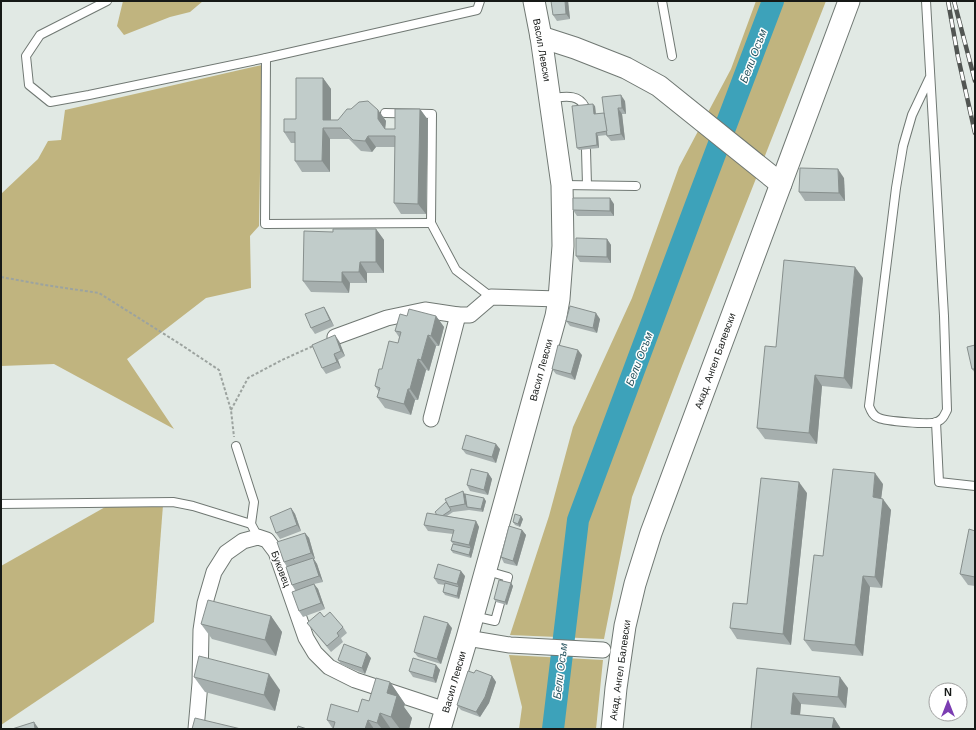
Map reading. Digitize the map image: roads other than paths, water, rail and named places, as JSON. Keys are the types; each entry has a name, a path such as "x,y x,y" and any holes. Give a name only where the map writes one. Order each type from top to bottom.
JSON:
{"street":[{"name":"Васил Левски","path":"443,720 556,316 559,299 563,246 562,185 541,37 534,1"},
{"name":"Акад. Ангел Балевски","path":"612,729 625,626 651,533 773,178 848,1"},
{"path":"541,37 575,48 631,71 659,86 773,178"},
{"path":"334,337 387,318 425,310 458,315 470,315 491,296 559,299"},
{"path":"431,419 458,315"},
{"path":"196,729 200,683 201,630 205,603 214,572 226,554 254,531"},
{"name":"Буковец","path":"254,531 267,540 276,552 306,638 315,653 328,667 443,720"},
{"path":"467,638 510,645 603,650"}],"lane":[{"path":"107,1 40,35 26,56 29,85 50,102 266,58 477,10 480,1"},
{"path":"662,1 672,56"},
{"path":"926,1 946,362 946,410 944,418 927,424 879,418 873,414 869,406 896,188 903,146 912,114 930,77"},
{"path":"266,58 265,224 431,223"},
{"path":"550,98 571,96 580,100 585,108"},
{"path":"385,113 432,114 431,223 456,270 491,296"},
{"path":"586,150 587,185"},
{"path":"562,185 636,186"},
{"path":"936,422 939,482 975,486"},
{"path":"1,504 173,502 193,506 254,531 254,502 236,446"},
{"path":"485,571 508,577 506,584"},
{"path":"473,616 495,621 500,603"}],"waterway":[{"name":"Бели Осъм","path":"553,729 578,520 773,1"}],"railway":[{"path":"948,1 958,57 975,133"},
{"path":"954,1 975,81"}]}
